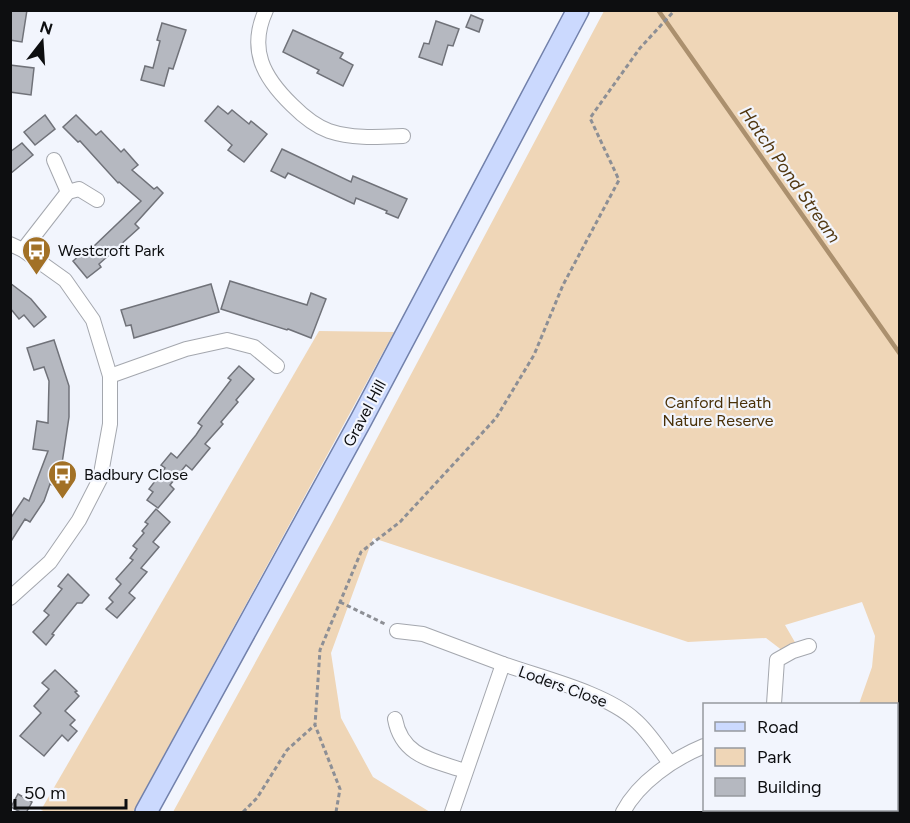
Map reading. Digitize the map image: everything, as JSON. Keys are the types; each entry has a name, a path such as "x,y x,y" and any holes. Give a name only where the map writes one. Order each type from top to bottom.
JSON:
{"main road":[{"name":"Gravel Hill","path":"146,813 361,420 578,10"}],"street":[{"path":"266,10 258,30 258,52 265,73 281,94 304,116 328,131 347,135 403,136"},
{"path":"54,160 68,192"},
{"path":"10,598 50,562 79,520 100,479 110,424 110,376 93,320 65,280 17,247 68,192 79,189 97,200"},
{"path":"110,376 186,349 227,340 254,347 277,366"},
{"name":"Loders Close","path":"398,631 423,634 600,698 620,708 636,720 670,763"},
{"path":"774,703 777,660 808,646"},
{"name":"Loders Close","path":"452,813 503,664"},
{"path":"395,719 397,733 402,742 420,756 465,771"},
{"path":"623,813 642,788 670,763 703,748"}],"path":[{"path":"336,813 340,789 315,725 320,650 361,552 400,522 496,418 534,355 563,285 619,180 590,118 640,48 674,12"},
{"path":"340,602 398,631"},
{"path":"243,813 257,798 287,750 315,725"}],"green space":[{"name":"Canford Heath Nature Reserve","path":"604,11 899,11 899,807 898,703 859,703 872,667 875,636 862,602 785,625 796,644 783,651 766,638 688,642 373,538 331,653 341,718 373,777 430,812 173,812 332,523"},
{"path":"319,331 394,332 133,812 46,812 41,810"}],"building":[{"path":"10,10 27,10 22,42 10,40"},
{"path":"471,15 483,20 479,32 466,27"},
{"path":"436,21 459,29 453,46 448,45 442,65 419,57 424,43 429,44"},
{"path":"162,23 186,30 173,69 169,68 164,86 141,80 145,66 153,68"},
{"path":"293,30 343,53 340,58 353,65 343,86 317,73 319,70 283,52"},
{"path":"10,65 34,68 31,95 10,92"},
{"path":"218,106 228,114 232,110 249,124 251,121 267,134 244,162 228,150 232,145 205,121"},
{"path":"45,115 55,129 35,145 24,132"},
{"path":"76,115 96,135 101,131 121,152 124,149 138,165 132,170 154,189 157,187 163,193 135,224 139,228 87,278 73,261 92,245 93,247 141,201 118,183 80,141 78,142 63,127"},
{"path":"22,143 33,155 10,174 10,152"},
{"path":"282,149 351,182 353,176 407,199 398,218 356,198 354,204 288,173 285,178 271,171"},
{"path":"230,281 307,305 311,293 326,299 311,338 221,309"},
{"path":"10,283 31,299 46,317 34,327 24,315 19,319 10,308"},
{"path":"211,284 219,312 134,338 131,325 126,326 121,310"},
{"path":"54,340 69,386 69,417 61,470 55,486 50,484 44,501 30,522 25,519 10,543 10,519 24,498 29,501 48,451 33,449 37,421 48,423 49,381 44,367 34,370 27,348"},
{"path":"239,366 254,379 236,400 238,402 221,422 223,424 205,444 210,448 192,470 186,465 170,485 174,489 158,508 147,500 153,492 149,489 165,468 161,465 171,453 177,458 196,435 202,426 198,423 231,380 228,378"},
{"path":"156,509 170,522 153,542 159,547 141,568 147,572 129,593 135,598 117,618 106,609 113,602 109,598 121,584 116,579 133,560 130,558 137,549 133,546 144,533 142,531 148,524 145,522"},
{"path":"68,574 89,595 82,603 77,603 46,645 33,632 49,615 44,611 62,589 58,586"},
{"path":"55,670 77,691 75,692 79,696 65,711 75,720 70,725 77,731 68,741 62,735 44,756 20,736 41,713 34,706 49,689 42,683"},
{"path":"18,794 32,802 26,813 11,807"}],"waterway":[{"name":"Hatch Pond Stream","path":"658,10 900,354"}],"place":[{"name":"Westcroft Park","path":"37,276"},
{"name":"Badbury Close","path":"63,500"}]}
